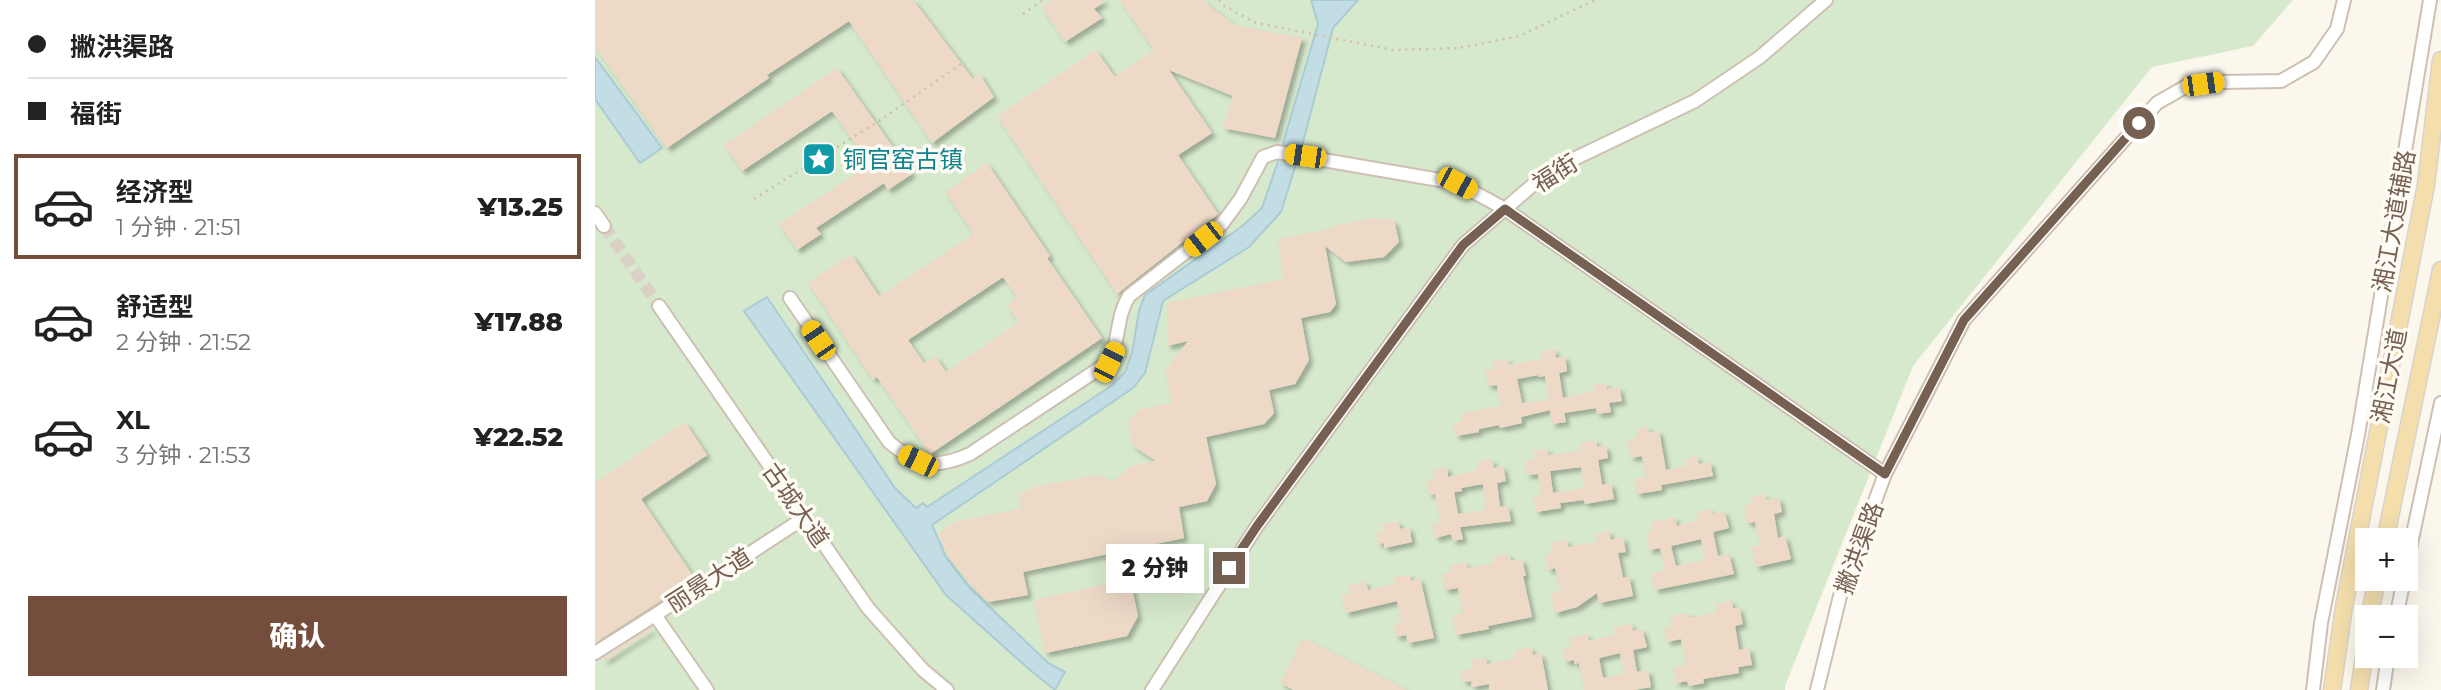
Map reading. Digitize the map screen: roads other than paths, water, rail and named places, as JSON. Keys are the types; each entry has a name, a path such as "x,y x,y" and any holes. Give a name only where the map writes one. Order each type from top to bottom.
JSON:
{"main road":[{"name":"湘江大道","path":"2332,690 2344,607 2426,185 2441,60"},
{"name":"湘江大道","path":"2388,528 2441,270"},
{"path":"2359,690 2362,668"}],"street":[{"name":"福街","path":"1152,690 1257,526 1463,245 1542,177 1695,101 1759,57 1826,0"},
{"name":"撇洪渠路","path":"1817,690 1840,596 1885,474 1964,320 2157,103 2185,87 2221,82 2281,81 2314,62 2337,29 2344,0"},
{"name":"湘江大道辅路","path":"2313,690 2321,622 2358,435 2430,0"},
{"path":"790,298 889,442 903,454 918,461 932,465 951,463 970,454 1109,362 1116,348 1122,307 1129,296 1222,224 1241,198 1263,157 1277,152 1305,156 1457,183 1505,209 1885,474"},
{"path":"595,213 604,226"},
{"name":"古城大道","path":"659,306 868,608 923,670 947,690"},
{"path":"2414,528 2441,403"},
{"name":"丽景大道","path":"707,690 655,615 804,518"},
{"path":"595,653 655,615"},
{"path":"2383,690 2386,668"}],"water":[{"path":"1311,0 1358,0 1333,28 1303,142 1281,212 1249,247 1163,301 1145,373 1133,388 932,525 946,557 969,587 1048,663 1065,672 1055,690 946,595 744,311 767,297 895,488 916,508 923,503 927,507 1111,386 1125,372 1145,295 1241,227 1262,208 1318,24"},
{"path":"595,57 662,148 640,163 595,99"}],"tunnel":[{"path":"604,226 659,306"}],"place":[{"name":"铜官窑古镇","path":"819,159"}]}
